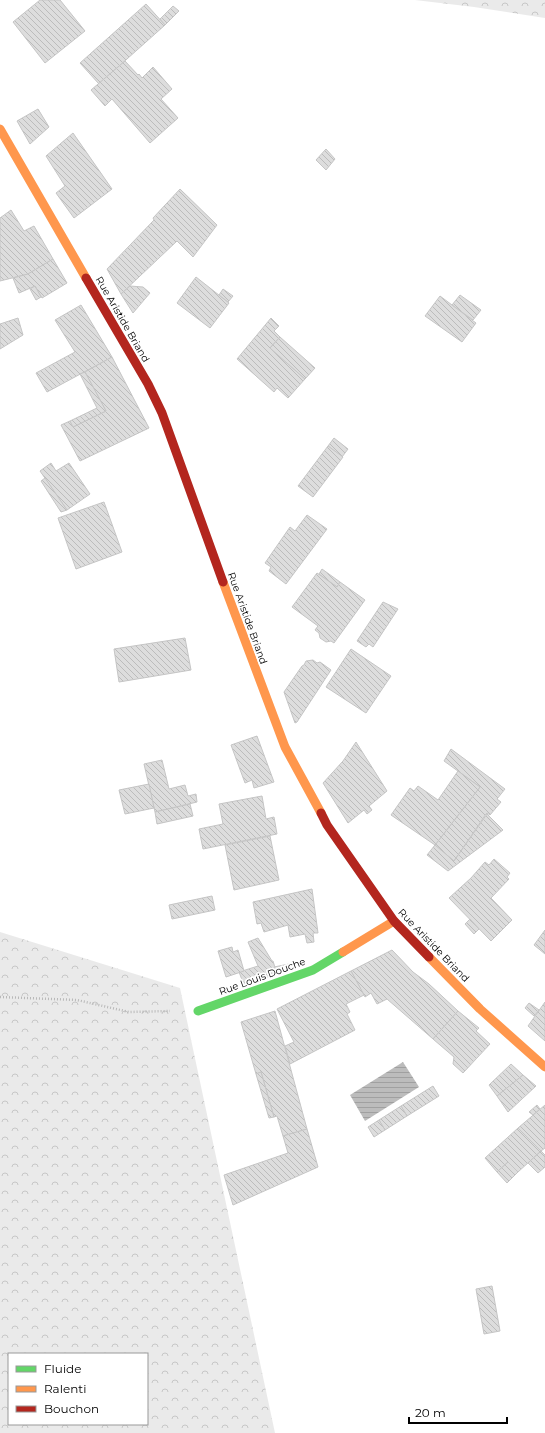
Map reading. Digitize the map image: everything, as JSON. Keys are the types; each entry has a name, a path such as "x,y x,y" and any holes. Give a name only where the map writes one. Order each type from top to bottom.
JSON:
{"street":[{"name":"Rue Aristide Briand","path":"0,129 148,384 162,413 215,562 285,747 327,825 394,921 480,1009 545,1067"},
{"name":"Rue Louis Douche","path":"198,1011 313,970 394,921"}],"path":[{"path":"0,997 77,1000 130,1012 198,1011"}],"green space":[{"path":"415,0 545,0 545,18 474,7"},
{"path":"0,932 180,988 275,1433 0,1433"}],"shaded area":[{"path":"403,1062 419,1087 365,1121 350,1095"}],"building":[{"path":"40,0 60,0 85,31 45,63 13,22"},
{"path":"146,4 165,25 99,84 80,63"},
{"path":"173,6 179,11 165,25 160,19"},
{"path":"125,61 142,78 153,67 172,89 161,99 178,118 150,143 112,99 105,106 91,90"},
{"path":"38,109 49,127 30,144 17,121"},
{"path":"73,133 112,189 74,218 56,193 65,186 46,156"},
{"path":"326,149 335,159 326,170 316,160"},
{"path":"180,189 217,225 193,257 177,241 121,294 107,269 154,220 153,218"},
{"path":"11,210 24,231 34,226 53,259 28,274 0,281 0,218"},
{"path":"53,259 67,283 42,298 35,286 19,293 13,278 28,274"},
{"path":"196,277 229,303 210,328 177,303"},
{"path":"35,286 41,297 36,300 30,289"},
{"path":"130,286 143,287 150,293 133,313 121,294"},
{"path":"223,289 233,296 228,302 219,295"},
{"path":"460,295 481,310 473,320 452,305"},
{"path":"440,296 476,323 462,342 425,316"},
{"path":"81,305 112,357 47,392 36,373 75,352 55,320"},
{"path":"18,318 23,335 0,349 0,324"},
{"path":"271,318 279,326 274,331 280,337 270,348 305,379 288,398 277,388 274,392 237,359"},
{"path":"280,337 315,368 305,379 270,348"},
{"path":"112,357 149,428 80,461 61,425 70,421 73,427 106,411 85,372"},
{"path":"85,372 106,411 73,427 70,421 97,408 80,374"},
{"path":"334,438 348,449 342,457 328,446"},
{"path":"328,446 343,457 313,497 298,486"},
{"path":"51,463 56,471 69,463 90,494 67,510 40,471"},
{"path":"45,478 67,510 61,512 41,481"},
{"path":"104,502 122,552 76,569 58,518"},
{"path":"307,515 327,529 286,584 269,571 271,567 265,563 290,527 295,531"},
{"path":"322,569 340,582 337,587 319,574"},
{"path":"317,573 337,587 340,582 365,600 334,643 331,641 326,642 320,638 319,633 315,630 318,626 292,607"},
{"path":"383,602 398,609 373,647 369,644 366,647 357,641"},
{"path":"185,638 191,670 119,682 114,649"},
{"path":"351,649 391,676 366,713 326,687"},
{"path":"313,660 317,663 320,662 331,670 295,723 284,692 306,661"},
{"path":"257,736 274,782 254,788 252,780 245,783 231,745"},
{"path":"356,742 387,791 369,806 372,810 367,814 364,810 348,823 323,783 343,761"},
{"path":"451,749 505,789 497,799 501,802 490,815 487,813 486,814 454,861 435,845 480,787 444,761"},
{"path":"162,760 169,789 185,785 188,796 196,794 197,802 155,812 144,764"},
{"path":"458,771 480,787 435,845 391,815 410,788 414,791 418,786 438,800"},
{"path":"149,784 154,808 125,814 119,790"},
{"path":"262,796 266,819 274,817 277,834 203,849 199,829 223,824 219,804"},
{"path":"190,804 193,816 157,824 155,812"},
{"path":"487,814 503,830 448,871 427,855 435,845 454,861"},
{"path":"270,836 279,880 234,890 225,845"},
{"path":"494,859 510,873 507,877 509,879 491,898 512,920 491,941 449,898 471,878 485,862 489,865"},
{"path":"312,889 318,933 313,933 314,942 307,943 305,934 290,937 288,925 264,932 261,923 257,924 253,902"},
{"path":"212,896 215,910 172,919 169,905"},
{"path":"470,919 479,929 474,934 465,924"},
{"path":"545,930 545,954 534,945"},
{"path":"258,938 273,961 277,974 244,985 239,972 258,966 248,942"},
{"path":"232,947 233,952 238,950 244,971 226,977 218,951"},
{"path":"392,950 413,972 429,984 458,1011 433,1039 387,999 377,1004 371,993 365,997 351,971"},
{"path":"289,964 291,970 277,974 274,967"},
{"path":"351,971 364,995 346,1004 350,1012 347,1014 355,1030 290,1064 285,1046 294,1042 277,1009"},
{"path":"545,1002 545,1041 528,1026"},
{"path":"529,1003 539,1010 534,1016 525,1008"},
{"path":"275,1011 307,1129 283,1136 277,1116 274,1117 261,1072 256,1074 241,1022"},
{"path":"458,1011 479,1028 476,1031 490,1044 463,1073 453,1064 454,1057 433,1039"},
{"path":"511,1064 523,1075 497,1096 489,1085"},
{"path":"261,1072 274,1117 269,1118 256,1074"},
{"path":"523,1075 536,1086 508,1112 497,1096"},
{"path":"433,1086 439,1096 407,1116 401,1106"},
{"path":"537,1105 540,1109 533,1115 529,1112"},
{"path":"545,1105 545,1148 541,1151 518,1128"},
{"path":"401,1106 407,1116 385,1130 379,1120"},
{"path":"379,1120 385,1130 374,1137 368,1127"},
{"path":"518,1128 541,1151 518,1172 508,1162 497,1172 485,1158"},
{"path":"307,1129 318,1167 233,1205 224,1175 288,1153 283,1136"},
{"path":"541,1151 545,1155 545,1167 538,1173 528,1163"},
{"path":"508,1162 518,1172 507,1183 497,1172"},
{"path":"492,1286 500,1331 484,1334 476,1289"}],"traffic: fast":[{"path":"198,1011 313,970 343,952"}],"traffic: slow":[{"path":"0,129 86,278"},
{"path":"223,582 285,747 321,813"},
{"path":"343,952 394,921"},
{"path":"429,957 480,1009 545,1067"}],"traffic: jam":[{"path":"86,278 148,384 162,413 223,582"},
{"path":"321,813 327,825 394,921 429,957"}]}
